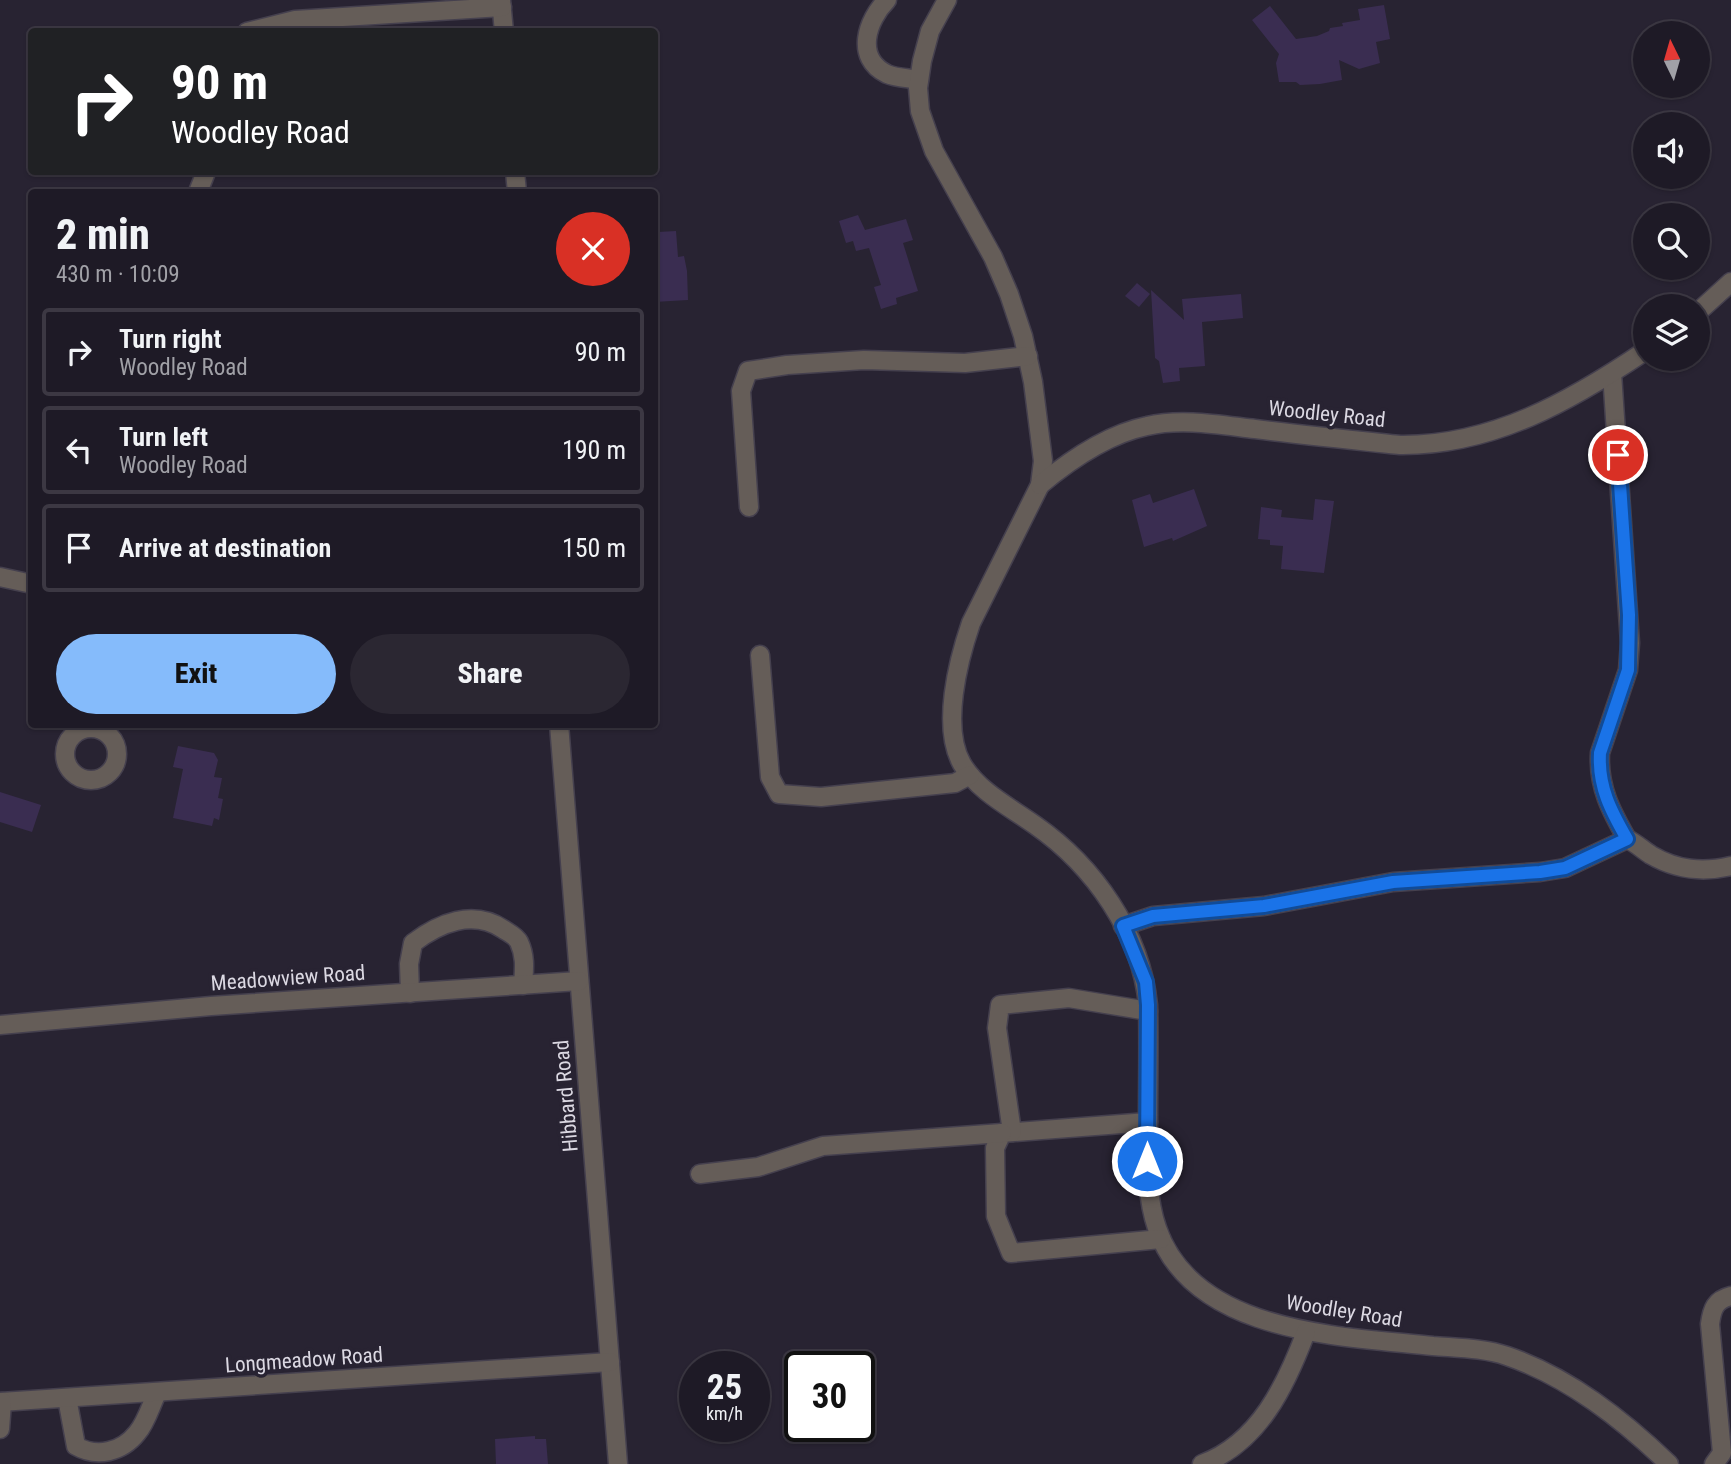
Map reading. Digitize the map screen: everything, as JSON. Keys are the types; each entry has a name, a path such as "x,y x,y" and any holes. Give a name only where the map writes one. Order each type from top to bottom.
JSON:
{"street":[{"path":"887,0 877,10 867,30 865,41 876,67 889,75 919,80"},
{"name":"Woodley Road","path":"939,2 919,80 920,111 925,131 993,257 1009,294 1028,356 1041,435 1043,473 1040,485 985,593 963,645 958,668 953,723 954,744 961,763 970,775 994,797 1063,846 1088,872 1123,926 1146,982 1147,1181 1161,1239 1177,1266 1213,1297 1266,1321 1306,1332 1505,1355 1566,1384 1603,1408 1670,1464"},
{"path":"263,28 295,20 501,4 504,28"},
{"path":"1710,301 1731,282"},
{"path":"749,507 741,391 748,371 787,365 864,360 965,363 1028,356"},
{"name":"Woodley Road","path":"1040,485 1065,465 1095,447 1147,426 1191,423 1400,444 1435,444 1499,430 1530,419 1633,359"},
{"path":"1612,373 1630,643 1628,670 1600,753 1599,766 1608,806 1627,839 1652,855 1679,868 1711,871 1731,866"},
{"path":"0,577 28,583"},
{"path":"760,655 770,777 779,794 821,797 955,783 970,775"},
{"name":"Hibbard Road","path":"559,728 618,1464"},
{"path":"1123,926 1153,916 1264,906 1404,881 1482,878 1565,868 1627,839"},
{"path":"410,993 409,964 413,943 429,930 462,918 494,923 518,939 525,960 523,985"},
{"name":"Meadowview Road","path":"0,1025 211,1006 579,981"},
{"path":"1148,1011 1069,998 1000,1005 997,1028 1007,1133 995,1148 996,1216 1011,1253 1161,1239"},
{"path":"700,1174 758,1167 823,1146 1148,1122"},
{"path":"1714,1464 1722,1453 1710,1324 1716,1303 1731,1296"},
{"path":"1202,1464 1217,1458 1242,1440 1266,1414 1290,1375 1306,1332"},
{"name":"Longmeadow Road","path":"1,1402 610,1362"},
{"path":"67,1398 76,1446 90,1454 119,1449 138,1433 157,1393"},
{"path":"0,1429 1,1402"}],"building":[{"path":"1384,5 1390,39 1376,42 1380,63 1359,69 1339,60 1342,80 1320,84 1279,82 1276,63 1279,54 1252,20 1270,6 1296,39 1317,36 1330,28 1343,26 1342,23 1360,20 1358,9"},
{"path":"858,215 865,230 906,219 913,240 903,243 918,291 896,298 897,304 881,309 874,287 881,285 869,248 856,251 853,241 846,243 839,221"},
{"path":"676,231 678,257 684,256 687,271 688,300 658,302 658,232"},
{"path":"1137,283 1150,294 1139,307 1125,296"},
{"path":"1151,290 1184,320 1182,299 1241,294 1243,318 1202,322 1205,366 1179,368 1180,381 1163,383 1159,361 1155,358"},
{"path":"1194,489 1207,526 1173,541 1172,538 1144,547 1132,500 1150,494 1153,503"},
{"path":"1315,499 1334,501 1324,573 1281,569 1283,546 1270,545 1270,540 1258,539 1261,507 1282,510 1281,517 1313,520"},
{"path":"178,746 214,753 218,760 214,777 222,778 218,798 223,799 219,820 214,818 212,826 173,818 183,769 173,767"},
{"path":"0,792 41,805 32,832 0,822"},
{"path":"535,1436 535,1439 546,1439 548,1464 496,1464 495,1439"}],"route":[{"path":"1147,1161 1146,982 1123,926 1153,916 1264,906 1415,879 1482,878 1565,868 1627,839 1608,806 1599,766 1600,753 1628,670 1630,643 1618,455"}]}
